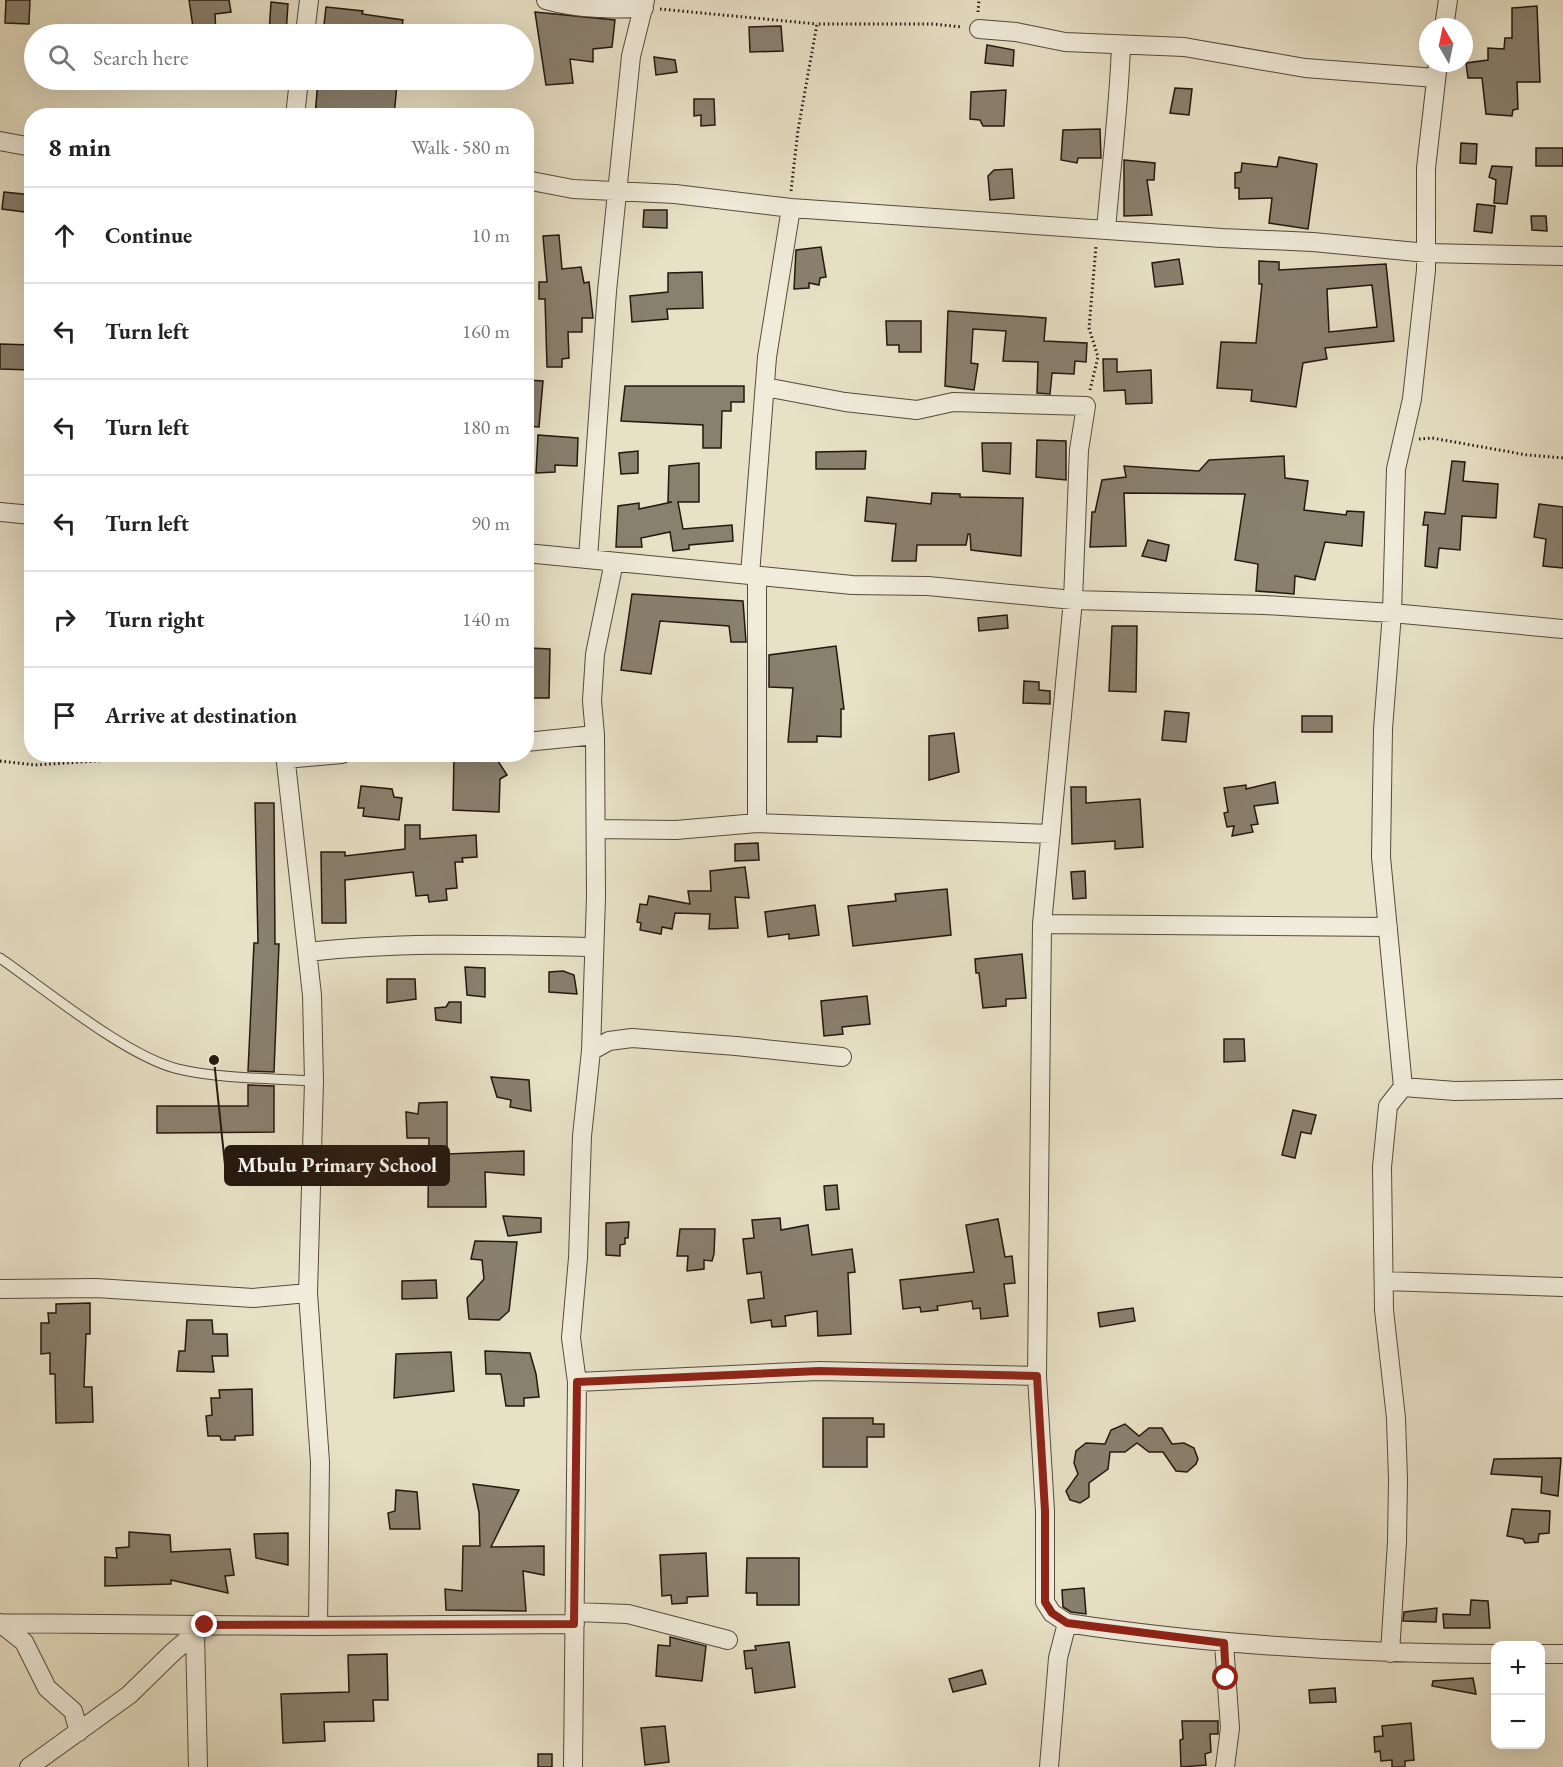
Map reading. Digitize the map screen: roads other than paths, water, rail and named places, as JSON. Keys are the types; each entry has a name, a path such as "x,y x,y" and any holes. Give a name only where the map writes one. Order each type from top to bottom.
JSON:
{"street":[{"path":"306,24 309,0"},
{"path":"546,0 566,5 607,9 645,4 631,56 617,190 595,442 588,558"},
{"path":"1446,18 1449,0"},
{"path":"979,29 1016,32 1065,42 1184,47 1305,68 1419,70"},
{"path":"1102,230 1118,123 1121,45"},
{"path":"1390,1653 1397,1542 1398,1480 1396,1418 1384,1310 1382,1167 1388,1106 1403,1087 1381,857 1383,729 1392,612 1396,469 1412,399 1427,253 1425,192 1437,72"},
{"path":"296,108 298,90"},
{"path":"0,141 24,146"},
{"path":"534,182 573,189 617,190 789,208 1313,242 1427,253 1563,256"},
{"path":"757,823 753,575 767,357 789,208"},
{"path":"765,387 845,402 917,410 953,402 1086,406 1079,450 1073,600 1042,924 1037,1376 1045,1511 1045,1602 1052,1613 1067,1623 1224,1643 1390,1653 1491,1654"},
{"path":"0,512 24,514"},
{"path":"534,554 852,585 962,589 1073,600 1265,604 1392,612 1563,629"},
{"path":"573,1767 577,1382 571,1338 572,1303 578,1258 582,1136 591,1051 596,829 595,735 592,700 595,654 614,562"},
{"path":"534,741 595,735"},
{"path":"286,762 308,952 314,1081 308,1293 320,1462 318,1626"},
{"path":"596,829 676,830 757,823 1051,834"},
{"path":"1042,924 1388,927"},
{"path":"308,952 363,946 425,944 594,947"},
{"path":"591,1051 609,1041 632,1038 842,1057"},
{"path":"1403,1087 1455,1091 1563,1089"},
{"path":"1384,1281 1563,1287"},
{"path":"0,1289 96,1288 253,1298 308,1293"},
{"path":"577,1382 830,1371 1037,1376"},
{"path":"0,1623 200,1629 574,1618 628,1614 728,1640"},
{"path":"0,1623 24,1642 48,1688 73,1712 80,1732"},
{"path":"1049,1767 1058,1659 1067,1623"},
{"path":"29,1767 129,1695 200,1629"},
{"path":"198,1767 200,1629"},
{"path":"1224,1643 1230,1728 1226,1767"},
{"path":"1545,1654 1563,1654"}],"lane":[{"path":"0,958 106,1032 160,1062 198,1072 314,1081"}],"place":[{"name":"Mbulu Primary School","path":"214,1060"}]}
